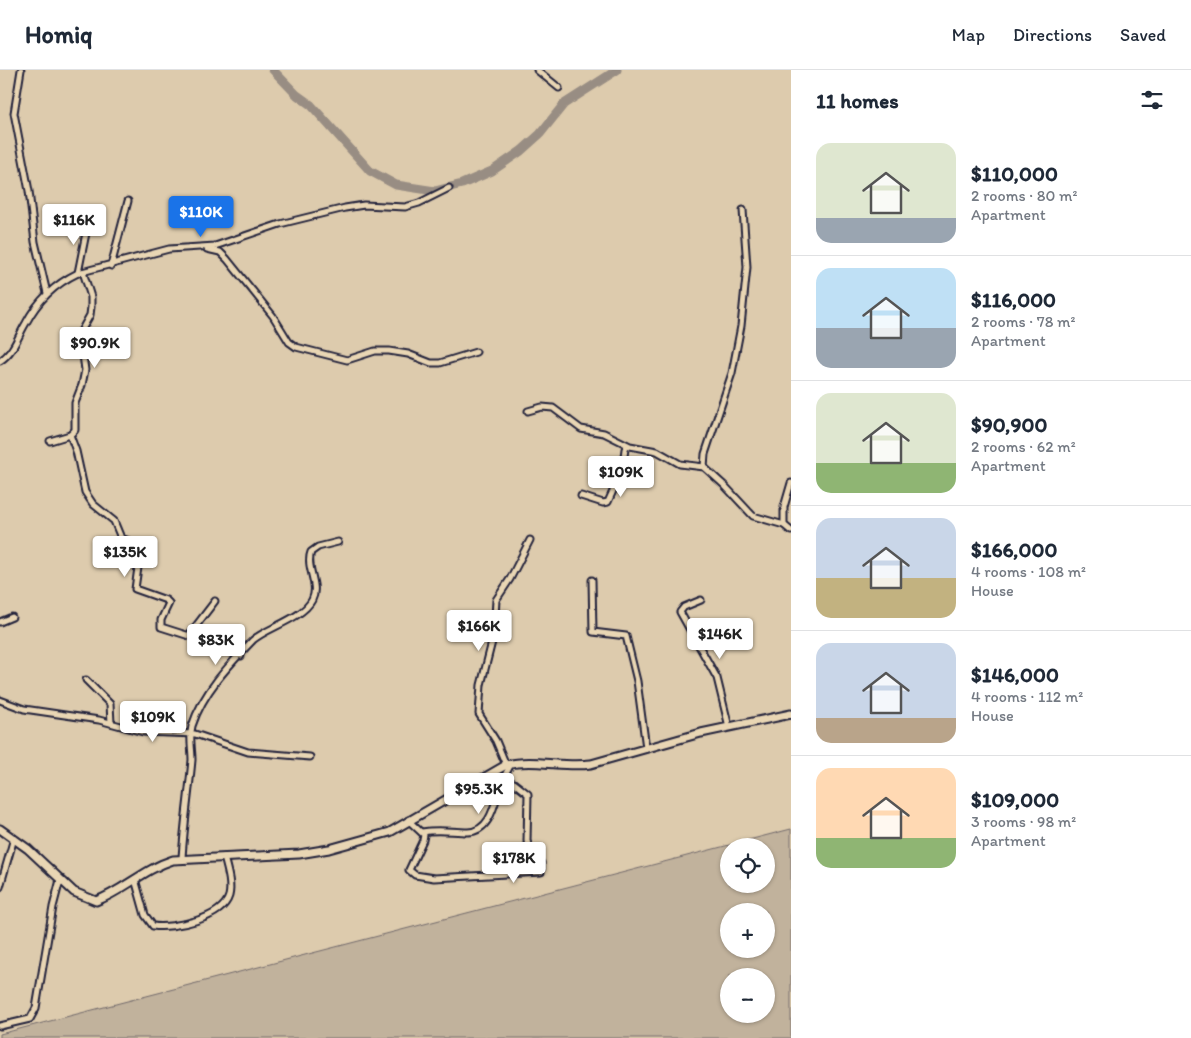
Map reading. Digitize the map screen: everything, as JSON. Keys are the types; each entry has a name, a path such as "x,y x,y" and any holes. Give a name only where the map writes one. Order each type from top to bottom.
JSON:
{"street":[{"path":"21,70 14,113 29,191 35,242 47,293"},
{"path":"537,70 559,88"},
{"path":"202,248 280,224 344,208 364,206 395,208 412,205 449,188"},
{"path":"110,266 128,202"},
{"path":"704,467 705,454 732,373 741,326 747,267 743,210"},
{"path":"50,441 70,435 75,430 75,404 84,379 80,329 91,312 91,297 81,273 88,223"},
{"path":"0,361 12,350 31,314 47,293 66,279 81,273 170,249 202,248 220,252 227,259 273,316 289,342 296,347 347,360 375,351 389,351 408,354 431,364 476,352"},
{"path":"528,411 542,407 552,408 580,429 604,433 628,445 657,450 680,464 704,467 754,516 784,525 791,531"},
{"path":"70,435 89,499 114,521 121,538 141,546 136,589 168,602 161,620 161,627 189,635 241,656"},
{"path":"582,496 603,503 608,502 622,471 625,449 628,445"},
{"path":"784,525 784,507 791,483"},
{"path":"509,764 479,714 481,685 494,634 496,600 510,579 530,540"},
{"path":"182,858 192,758 190,734 196,714 210,689 258,637 279,627 308,604 314,594 309,564 310,552 318,547 338,542"},
{"path":"592,580 593,632 626,636 637,681 646,748"},
{"path":"701,600 684,607 680,612 711,664 717,678 729,727"},
{"path":"189,635 215,601"},
{"path":"0,622 12,617"},
{"path":"86,680 110,704 111,723"},
{"path":"0,700 24,709 111,723 144,732 190,734 248,752 310,757"},
{"path":"0,829 14,838 60,880 81,896 96,901 115,892 163,863 182,858 317,852 390,832 509,764 576,766 591,764 729,727 791,714"},
{"path":"422,832 444,829 469,832 480,829 490,817 509,764"},
{"path":"408,820 422,832 423,840 409,870 414,875 434,878 541,872 541,863 531,852 527,842 528,794 514,783 502,781"},
{"path":"0,887 14,838"},
{"path":"134,879 145,915 152,926 160,927 200,920 216,911 228,897 230,885 224,857"},
{"path":"0,1026 30,1019 36,1008 53,907 60,880"}],"shaded area":[{"path":"791,829 791,1038 0,1038 0,1034 720,847 720,893 775,893 775,838 756,838"}],"waterway":[{"path":"273,70 297,95 311,105 370,171 396,185 435,191 462,184 492,171 521,151 540,134 564,104 617,70"}]}
